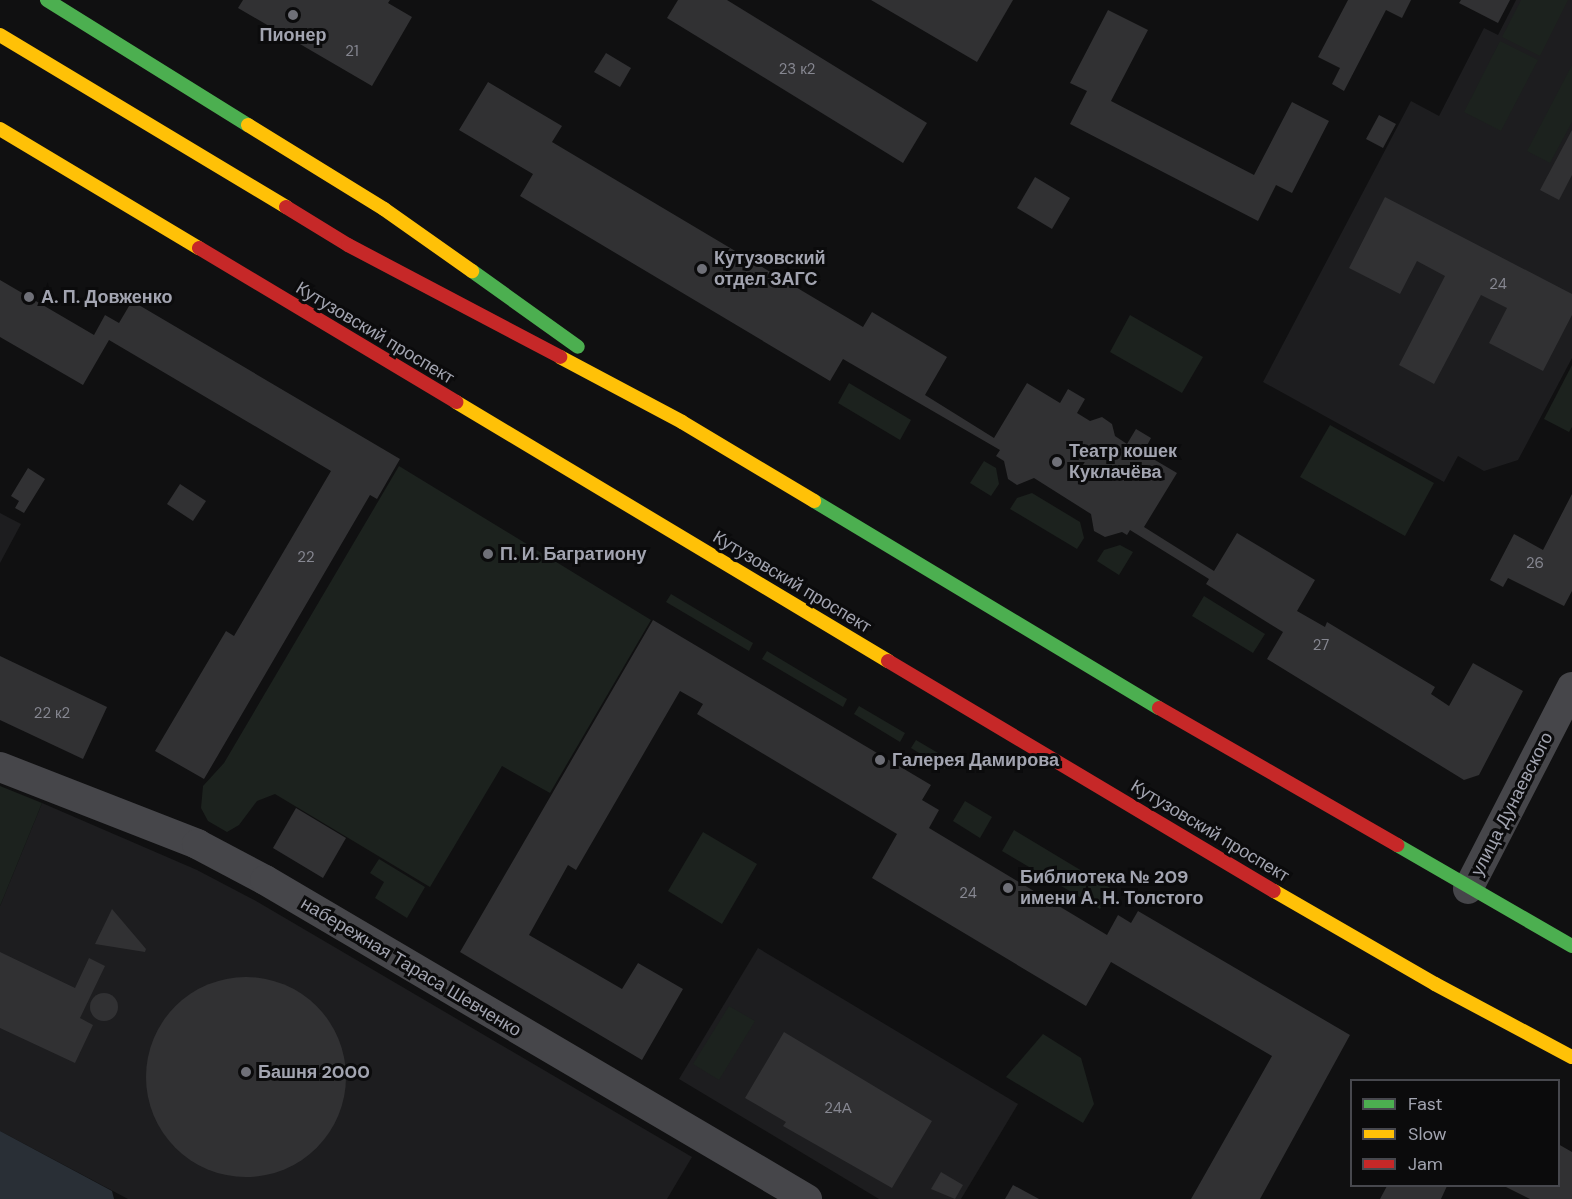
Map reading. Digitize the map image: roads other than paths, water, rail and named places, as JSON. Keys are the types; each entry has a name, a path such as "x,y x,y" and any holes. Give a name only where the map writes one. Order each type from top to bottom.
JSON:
{"main road":[{"path":"47,0 384,209 682,422"},
{"path":"0,35 348,245 682,422 1468,889 1572,946"},
{"name":"Кутузовский проспект","path":"0,129 1223,861 1435,984 1572,1057"}],"street":[{"name":"улица Дунаевского","path":"1468,889 1572,687"},
{"name":"набережная Тараса Шевченко","path":"0,767 197,844 265,880 807,1199"}],"place":[{"name":"Пионер","path":"293,15"},
{"name":"Кутузовский отдел ЗАГС","path":"702,269"},
{"name":"А. П. Довженко","path":"29,297"},
{"name":"Театр кошек Куклачёва","path":"1057,462"},
{"name":"П. И. Багратиону","path":"488,554"},
{"name":"Галерея Дамирова","path":"880,760"},
{"name":"Библиотека № 209 имени А. Н. Толстого","path":"1008,888"},
{"name":"Башня 2000","path":"246,1072"}]}
